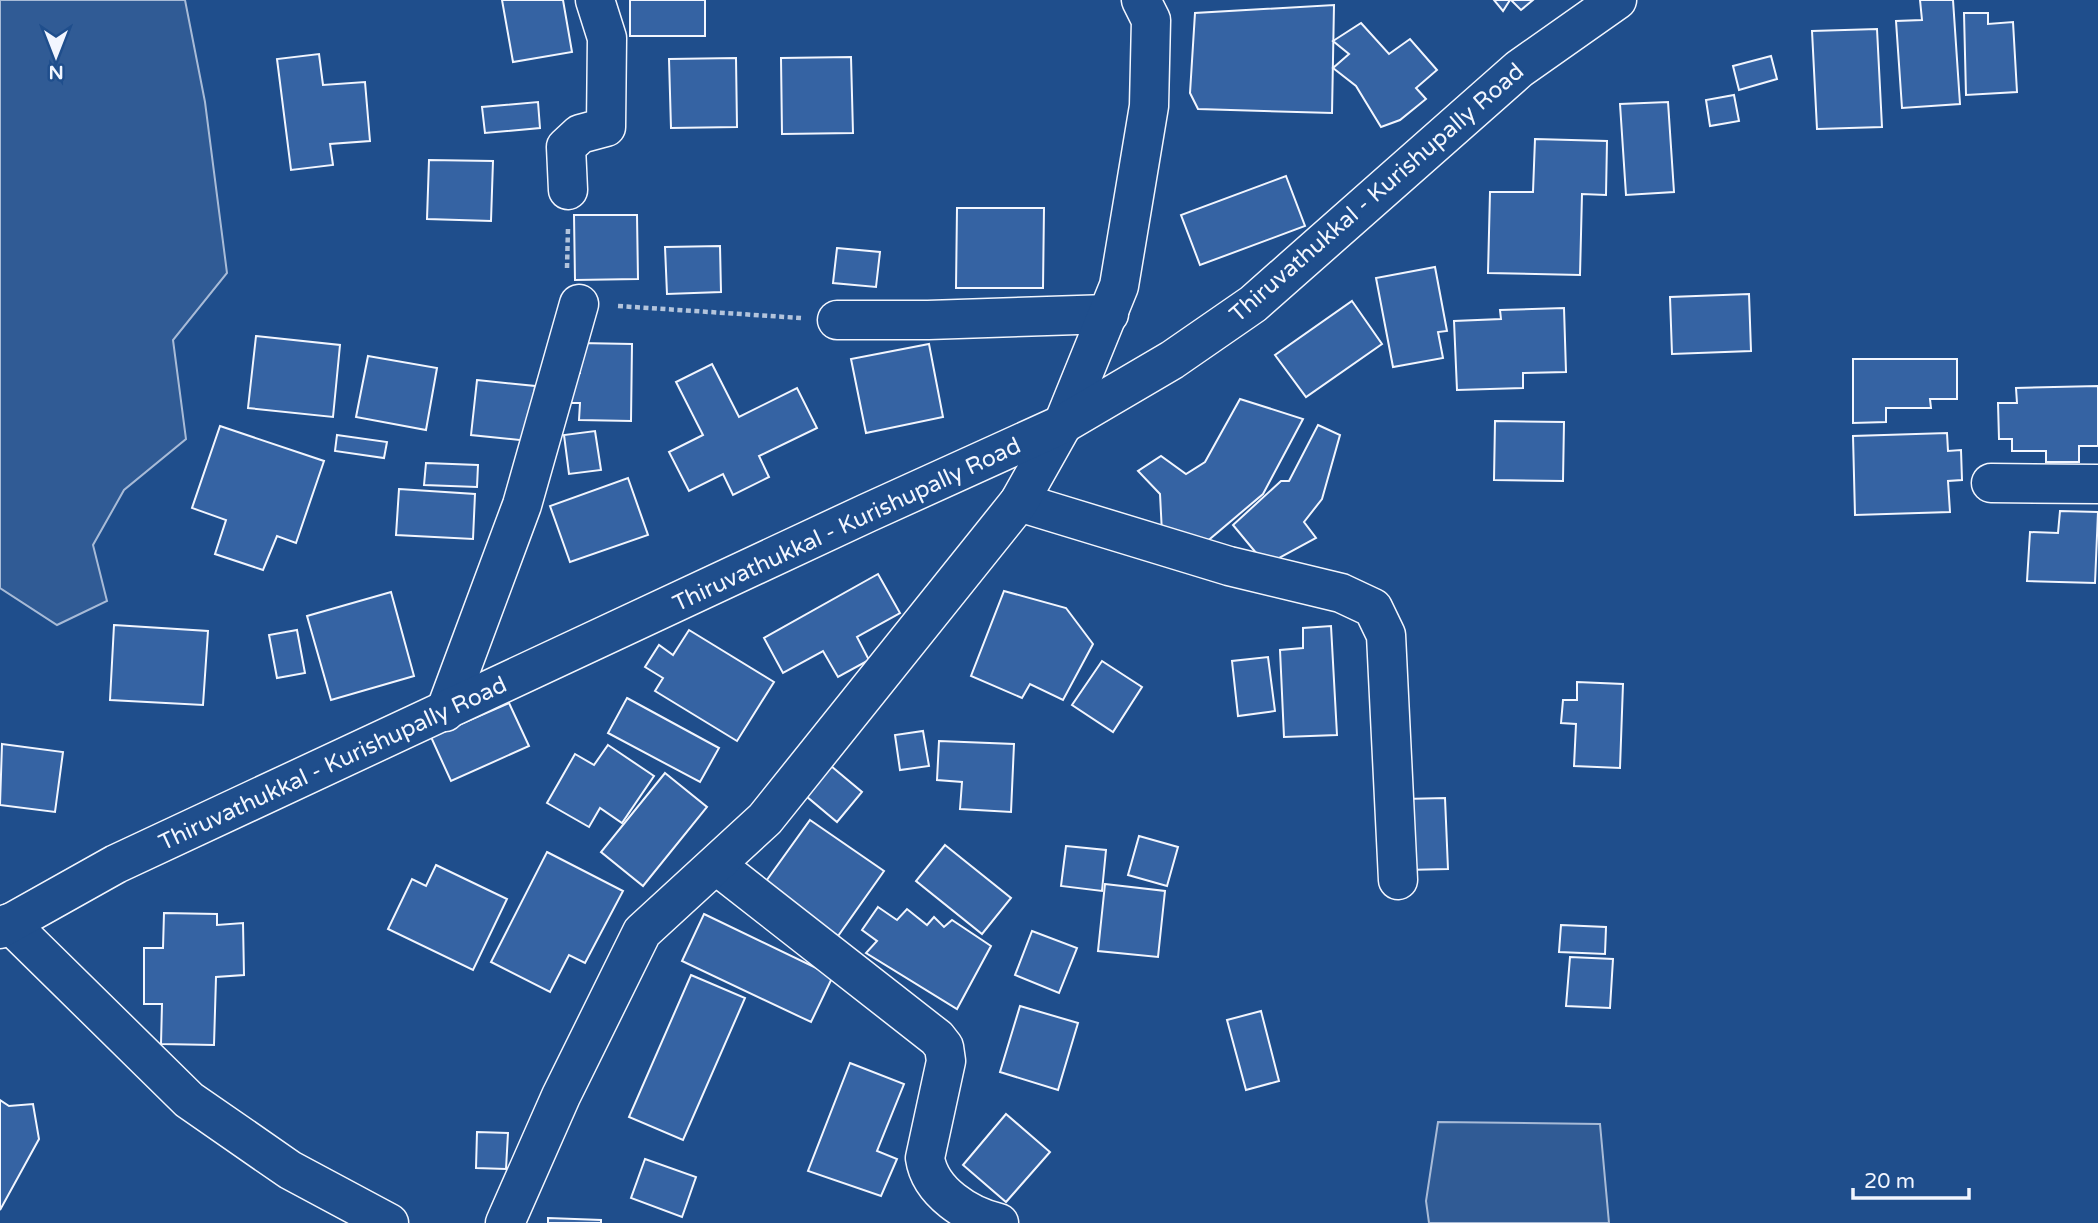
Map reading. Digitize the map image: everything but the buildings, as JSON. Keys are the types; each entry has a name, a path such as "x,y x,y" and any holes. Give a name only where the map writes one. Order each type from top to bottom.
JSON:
{"street":[{"path":"568,190 566,147 580,134 606,127 609,105 607,38 595,0"},
{"path":"505,1223 561,1096 642,932 765,819 1019,502 1063,424 1119,286 1149,106 1151,20 1141,0"},
{"name":"Thiruvathukkal - Kurishupally Road","path":"5,926 116,864 1063,424 1172,360 1253,304 1519,69 1617,0"},
{"path":"445,712 522,505 579,304"},
{"path":"837,320 1109,314"},
{"path":"1991,483 2098,484"},
{"path":"1019,502 1229,566 1341,593 1373,608 1386,635 1398,880"},
{"path":"716,865 937,1038 944,1047 946,1061 925,1158 927,1173 934,1185 979,1219 999,1223"},
{"path":"5,926 189,1100 290,1170 389,1223"}],"path":[{"path":"568,190 567,290 579,304 837,320"}],"shaded area":[{"path":"0,0 185,0 205,102 227,273 173,340 186,439 124,490 93,545 107,601 57,625 0,588"},
{"path":"1438,1122 1600,1124 1609,1223 1429,1223 1426,1201"}]}
